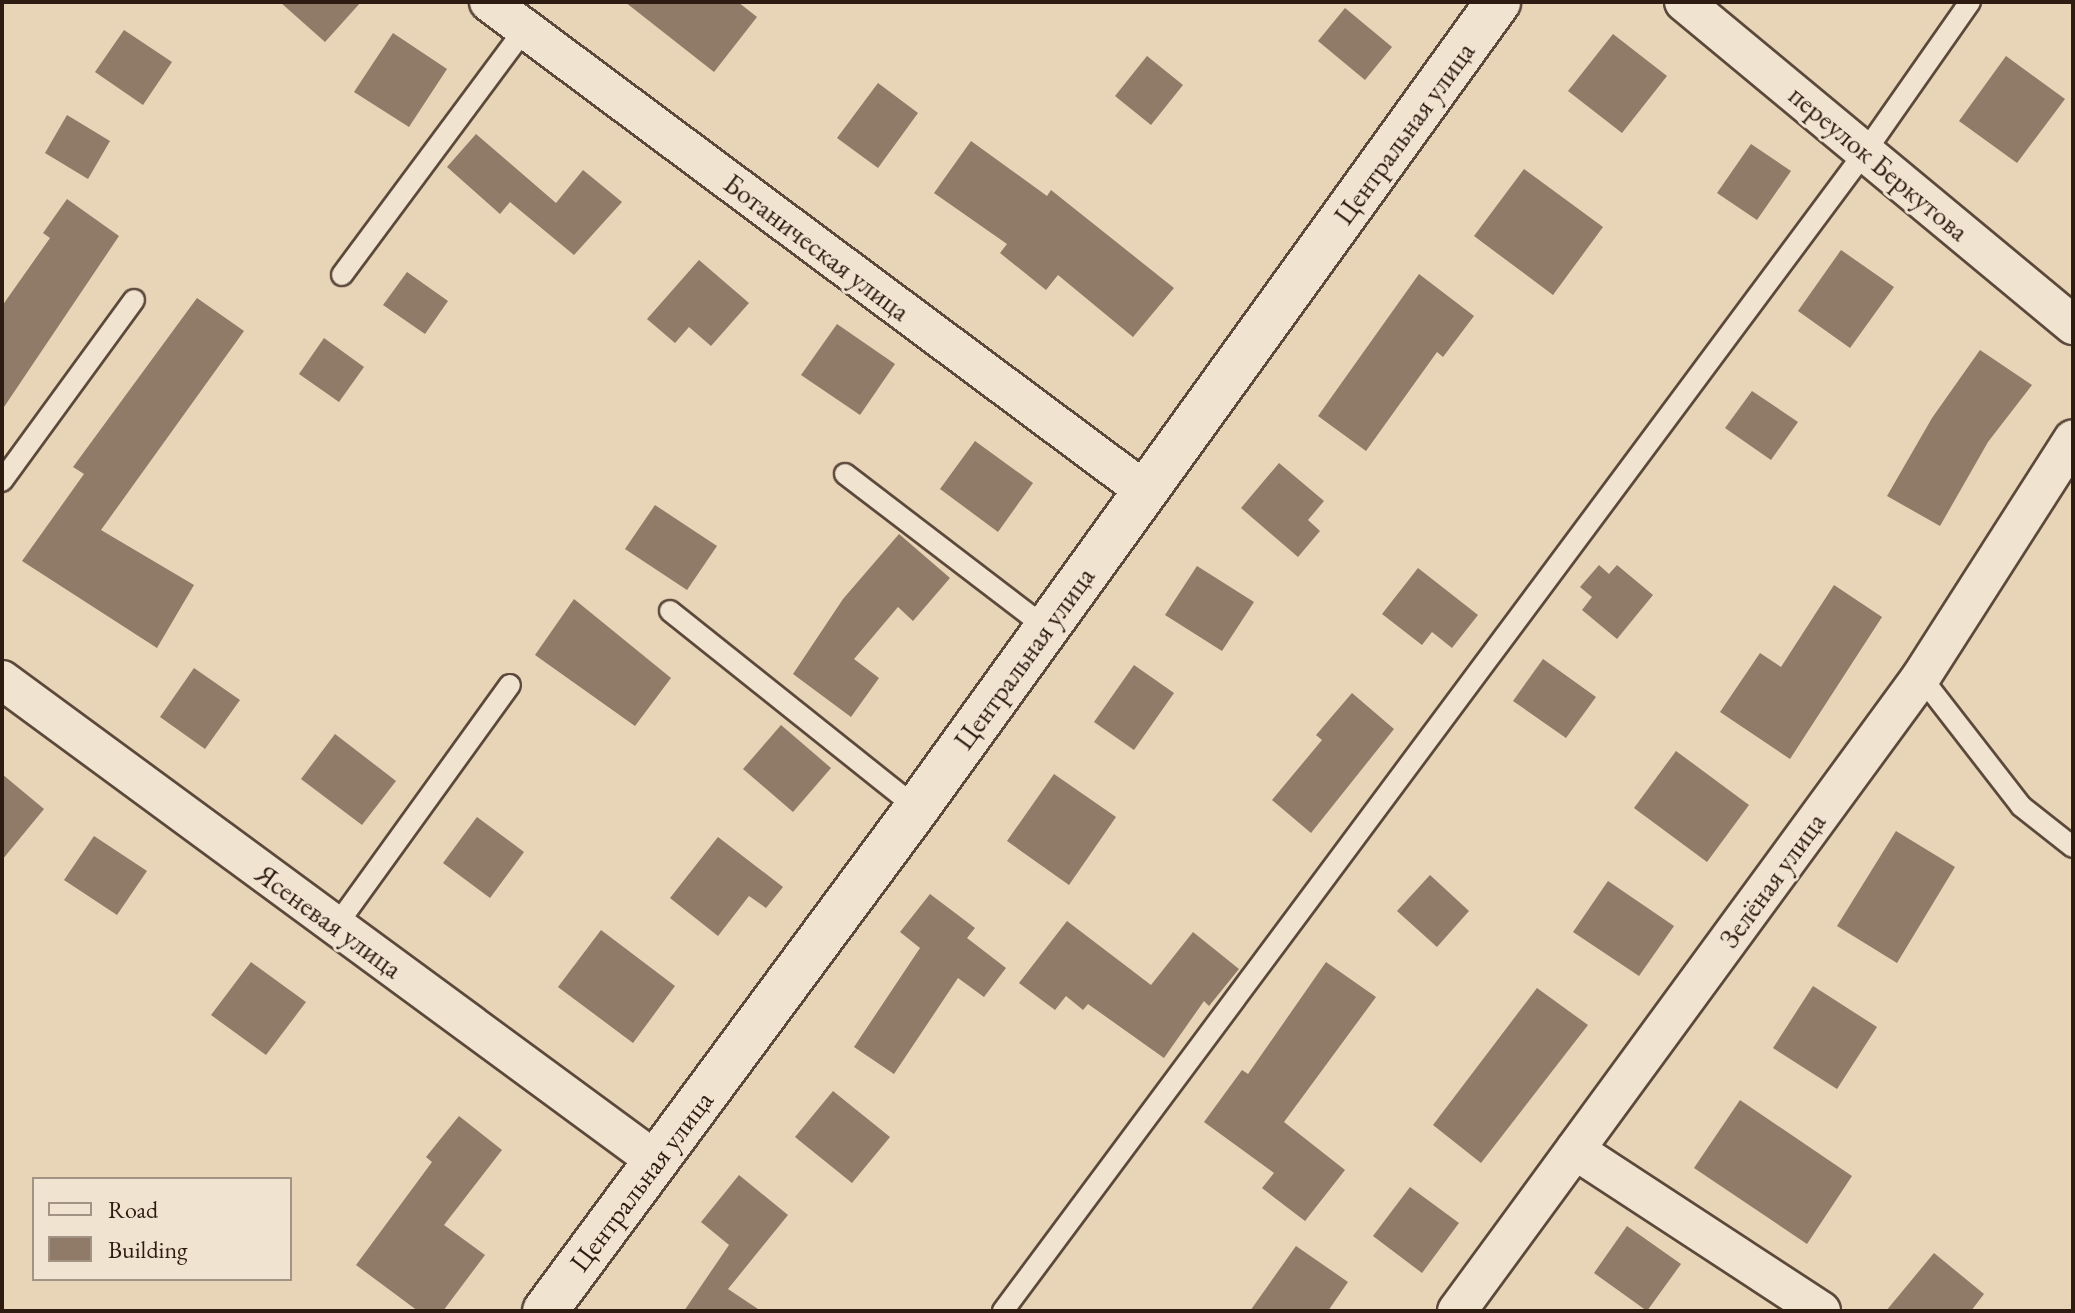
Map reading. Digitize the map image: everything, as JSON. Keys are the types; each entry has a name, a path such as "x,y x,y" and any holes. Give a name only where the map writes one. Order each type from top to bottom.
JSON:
{"street":[{"name":"Ботаническая улица","path":"489,2 1145,491"},
{"name":"Центральная улица","path":"545,1311 917,808 1498,2"},
{"name":"переулок Беркутова","path":"1684,2 2073,325"},
{"name":"Зелёная улица","path":"1457,1311 1921,677 2073,439"},
{"name":"Ясеневая улица","path":"2,680 656,1161"},
{"path":"1575,1150 1821,1311"}],"lane":[{"path":"1003,1311 1865,152 1970,2"},
{"path":"342,275 525,29"},
{"path":"2,481 134,300"},
{"path":"845,474 1045,627"},
{"path":"670,611 917,808"},
{"path":"1921,677 2021,806 2073,847"},
{"path":"336,926 510,685"}],"building":[{"path":"280,2 361,2 325,42"},
{"path":"625,2 738,2 757,17 714,72"},
{"path":"1345,8 1392,47 1365,80 1318,41"},
{"path":"124,30 172,62 143,105 95,72"},
{"path":"393,33 447,69 409,127 354,92"},
{"path":"1613,34 1667,76 1622,133 1568,91"},
{"path":"1147,56 1183,85 1151,125 1115,96"},
{"path":"2006,56 2065,99 2017,163 1959,121"},
{"path":"878,83 918,113 878,168 837,138"},
{"path":"67,115 110,141 88,179 45,153"},
{"path":"476,134 556,203 583,170 622,202 574,255 510,202 500,214 447,167"},
{"path":"971,141 1047,196 1051,190 1174,288 1133,337 1058,275 1046,290 1000,253 1007,244 934,193"},
{"path":"1751,144 1791,171 1757,220 1717,193"},
{"path":"1524,169 1603,227 1553,295 1474,236"},
{"path":"67,199 119,236 2,410 2,306 50,238 43,233"},
{"path":"1841,250 1894,287 1850,348 1798,311"},
{"path":"699,260 749,303 711,346 689,327 675,343 647,319"},
{"path":"407,272 448,301 425,334 383,305"},
{"path":"1419,274 1474,316 1443,357 1437,352 1366,451 1318,416"},
{"path":"197,298 244,331 101,530 194,585 157,648 22,561 84,474 73,467"},
{"path":"837,324 895,364 860,415 801,375"},
{"path":"324,338 364,367 339,402 299,374"},
{"path":"1980,350 2032,385 1988,442 1940,526 1887,496 1932,418"},
{"path":"1752,391 1798,422 1771,460 1725,428"},
{"path":"975,441 1033,483 998,532 940,489"},
{"path":"1279,463 1324,501 1308,520 1320,531 1298,557 1241,508"},
{"path":"655,505 717,546 687,590 625,549"},
{"path":"899,534 950,578 913,621 898,607 854,659 879,678 851,717 793,674 843,599"},
{"path":"1599,565 1609,574 1617,565 1653,595 1617,639 1582,610 1592,597 1580,587"},
{"path":"1197,566 1254,602 1222,651 1165,615"},
{"path":"1418,568 1478,615 1452,648 1432,632 1422,645 1382,614"},
{"path":"1834,585 1882,617 1790,759 1720,712 1760,653 1781,667"},
{"path":"574,599 671,678 635,726 535,655"},
{"path":"1543,659 1596,697 1566,738 1513,701"},
{"path":"1134,665 1174,693 1134,750 1094,722"},
{"path":"194,668 240,700 205,749 160,717"},
{"path":"1352,693 1394,729 1311,833 1272,800 1322,740 1316,735"},
{"path":"781,725 831,768 793,812 743,769"},
{"path":"335,734 396,781 362,825 301,779"},
{"path":"1676,751 1749,805 1707,862 1634,808"},
{"path":"2,774 44,809 2,860"},
{"path":"1054,774 1116,817 1069,885 1007,841"},
{"path":"477,817 524,852 490,898 443,863"},
{"path":"1896,831 1955,867 1897,963 1837,926"},
{"path":"94,836 147,871 117,915 64,880"},
{"path":"718,837 783,887 766,908 749,896 718,936 670,898"},
{"path":"1430,875 1469,911 1437,947 1397,911"},
{"path":"1608,881 1674,926 1639,976 1573,932"},
{"path":"930,894 975,928 967,938 1006,968 984,997 958,978 894,1074 854,1047 920,948 900,932"},
{"path":"1067,921 1151,985 1193,932 1239,969 1209,1006 1204,1001 1164,1058 1088,1004 1083,1010 1066,996 1055,1010 1019,983"},
{"path":"601,930 675,986 633,1043 558,987"},
{"path":"251,962 306,1002 266,1055 211,1015"},
{"path":"1326,962 1376,997 1284,1122 1345,1170 1305,1221 1262,1188 1274,1173 1204,1122 1242,1070 1248,1074"},
{"path":"1813,986 1877,1027 1837,1089 1773,1048"},
{"path":"1537,988 1588,1025 1481,1163 1433,1125"},
{"path":"833,1091 890,1137 852,1183 795,1137"},
{"path":"1740,1100 1852,1176 1807,1244 1694,1168"},
{"path":"459,1116 502,1150 444,1225 485,1255 443,1311 418,1311 356,1265 432,1162 426,1157"},
{"path":"739,1175 788,1215 728,1289 761,1311 684,1311 729,1245 701,1222"},
{"path":"1410,1187 1459,1223 1422,1273 1373,1236"},
{"path":"1627,1226 1681,1264 1647,1311 1594,1273"},
{"path":"1296,1246 1348,1282 1328,1311 1250,1311"},
{"path":"1934,1253 1984,1294 1971,1311 1886,1311"}]}
